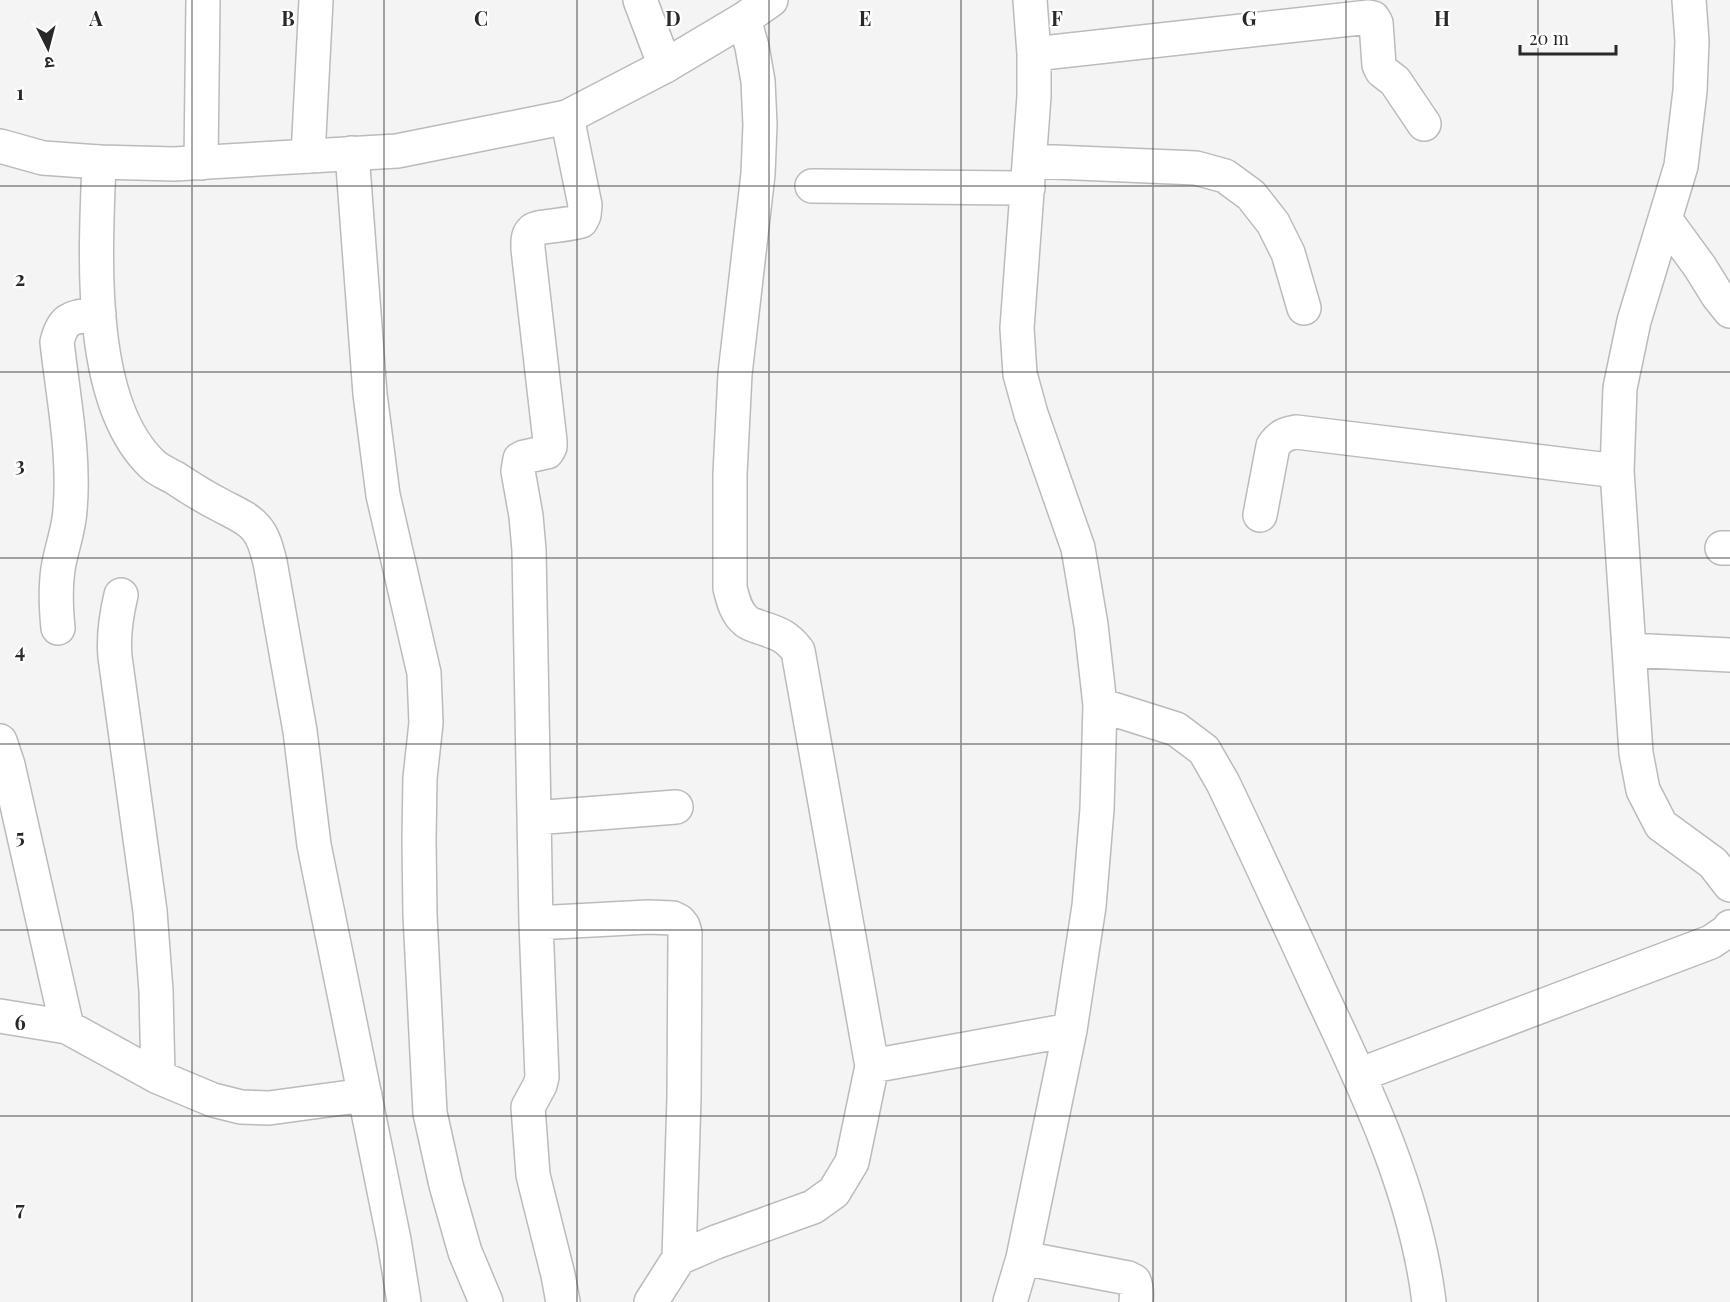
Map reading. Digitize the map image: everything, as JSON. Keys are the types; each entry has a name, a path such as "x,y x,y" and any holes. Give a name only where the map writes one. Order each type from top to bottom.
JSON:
{"street":[{"path":"201,163 203,0"},
{"path":"308,156 316,0"},
{"path":"640,0 664,66"},
{"path":"0,146 44,158 174,164 397,151 567,117 664,66 744,19 771,0"},
{"path":"1010,1302 1023,1258 1070,1030 1089,906 1097,809 1100,705 1091,625 1078,548 1031,414 1020,374 1017,328 1034,96 1030,0"},
{"path":"1689,0 1692,41 1689,102 1681,166 1634,321 1620,388 1617,471 1636,753 1643,790 1661,825 1713,863 1730,885"},
{"path":"1034,54 1369,17 1373,18 1376,23 1379,65 1382,71 1395,81 1424,124"},
{"path":"679,1258 727,1238 813,1208 834,1192 852,1162 872,1066 798,651 781,634 748,623 734,604 730,588 730,474 735,374 758,174 760,125 758,81 744,19"},
{"path":"562,1302 558,1275 533,1175 528,1121 528,1107 542,1077 536,922 529,550 518,464 520,459 547,452 550,447 528,238 531,231 571,225 581,221 584,215 585,205 567,117"},
{"path":"352,153 370,394 383,495 424,673 426,723 420,778 418,840 430,1113 446,1185 465,1252 486,1302"},
{"path":"99,162 96,271 102,341 113,396 130,437 152,465 240,515 256,528 266,545 300,731 314,845 394,1240 404,1302"},
{"path":"812,186 1029,174 1196,168 1225,176 1251,195 1273,223 1288,253 1304,308"},
{"path":"1665,219 1730,311"},
{"path":"58,628 55,593 70,513 71,461 57,342 60,330 69,319 99,314"},
{"path":"1260,515 1274,446 1277,440 1284,435 1296,432 1617,471"},
{"path":"121,595 115,630 115,657 150,911 156,991 158,1077"},
{"path":"1629,650 1730,655"},
{"path":"1100,705 1176,729 1204,750 1223,783 1359,1075 1406,1194 1425,1269 1429,1302"},
{"path":"0,741 8,765 67,1027"},
{"path":"534,818 676,807"},
{"path":"536,922 648,917 673,918 683,926 685,933 684,1098 679,1258 651,1302"},
{"path":"1359,1075 1711,942 1730,927"},
{"path":"0,1016 67,1027 158,1077 213,1100 241,1107 269,1108 365,1095"},
{"path":"872,1066 1070,1030"},
{"path":"1023,1258 1128,1278 1134,1281 1136,1302"}]}
